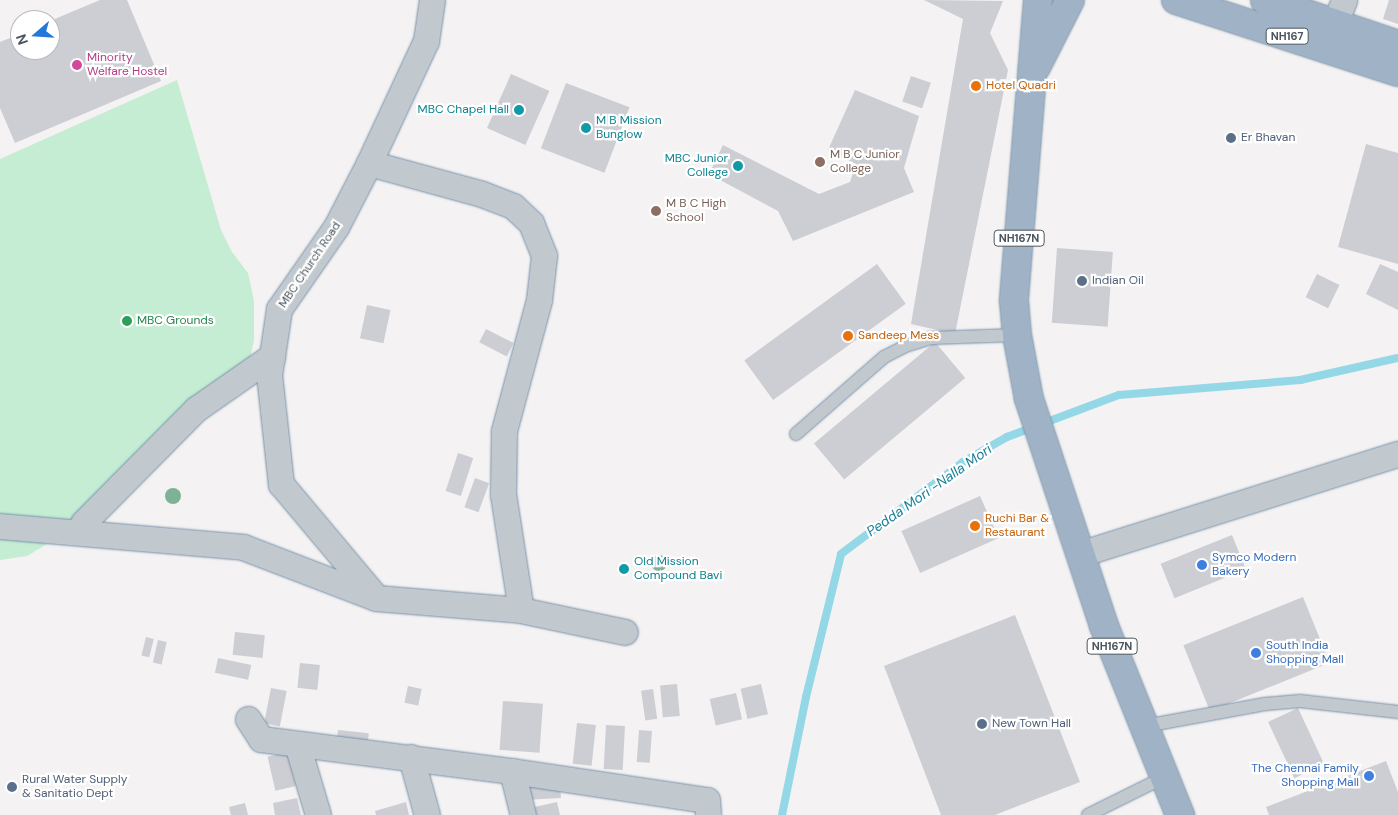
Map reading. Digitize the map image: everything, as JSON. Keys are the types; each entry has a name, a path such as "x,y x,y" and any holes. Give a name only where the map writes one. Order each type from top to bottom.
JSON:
{"highway":[{"name":"NH167N","path":"1038,0 1014,301 1017,336 1029,399 1104,626 1180,815"},
{"name":"NH167N","path":"1031,77 1070,0"},
{"name":"NH167","path":"1176,0 1398,72"},
{"name":"NH167","path":"1265,0 1334,25 1398,45"}],"street":[{"name":"MBC Church Road","path":"376,598 281,484 269,374 279,309 336,227 369,163 426,41 432,0"},
{"path":"1334,25 1344,0"},
{"path":"369,163 482,194 514,206 530,223 544,256 540,300 504,431 503,494 521,610"},
{"path":"83,523 196,409 272,356"},
{"path":"1080,554 1398,454"},
{"path":"0,526 243,547 376,598 521,610 625,632"},
{"path":"248,719 261,739 411,757 706,800 708,815"},
{"path":"297,744 318,815"},
{"path":"411,757 428,815"},
{"path":"512,771 523,815"}],"lane":[{"path":"796,434 884,357 908,345 932,338 1017,336"},
{"path":"1145,726 1264,704 1300,701 1398,712"},
{"path":"1088,815 1165,777"}],"green space":[{"name":"MBC Grounds","path":"177,80 221,230 232,252 248,273 254,301 254,340 248,369 97,514 27,556 0,560 0,159"}],"building":[{"name":"Minority Welfare Hostel","path":"100,0 127,0 161,81 15,143 0,108 0,42 10,38 10,60 60,60 60,17"},
{"path":"924,0 1003,1 990,33 1008,70 955,334 911,324 963,19"},
{"path":"1389,0 1398,0 1398,24 1383,19"},
{"name":"MBC Chapel Hall","path":"511,74 549,91 525,145 487,128"},
{"path":"911,76 931,83 922,108 902,102"},
{"name":"M B Mission Bunglow","path":"566,83 629,107 604,173 541,148"},
{"name":"MBC Junior College","path":"855,90 919,116 904,168 914,192 793,241 778,211 709,174 723,145 819,194 850,182 856,164 828,150"},
{"path":"1366,144 1398,153 1398,264 1338,247"},
{"path":"1057,248 1113,252 1108,327 1052,323"},
{"path":"877,264 906,304 773,400 744,360"},
{"path":"1380,264 1398,272 1398,310 1366,294"},
{"path":"1317,274 1339,285 1328,308 1306,297"},
{"path":"367,305 390,310 383,343 360,338"},
{"path":"486,329 514,343 507,356 479,342"},
{"path":"935,342 965,378 844,480 814,444"},
{"path":"458,453 473,458 461,496 446,491"},
{"path":"475,478 489,483 478,512 464,507"},
{"path":"980,496 999,538 920,573 901,531"},
{"name":"Symco Modern Bakery","path":"1232,535 1246,569 1174,598 1161,564"},
{"name":"South India Shopping Mall","path":"1303,597 1330,663 1210,711 1183,645"},
{"name":"New Town Hall","path":"1015,615 1080,782 995,815 941,815 884,666"},
{"path":"235,632 265,635 262,658 233,655"},
{"path":"146,637 154,639 149,657 141,655"},
{"path":"158,640 167,642 162,664 153,662"},
{"path":"218,658 251,665 248,680 215,673"},
{"path":"300,663 320,665 317,690 297,688"},
{"path":"677,684 680,716 663,717 660,685"},
{"path":"761,684 768,714 748,719 741,689"},
{"path":"408,686 422,689 418,706 404,703"},
{"path":"271,688 287,691 280,726 264,723"},
{"path":"653,689 657,719 645,720 641,691"},
{"path":"736,693 742,719 716,725 710,699"},
{"path":"503,701 543,704 539,753 500,750"},
{"path":"1298,708 1324,764 1294,778 1268,722"},
{"path":"577,723 596,725 592,766 573,764"},
{"path":"606,725 625,726 623,770 604,769"},
{"path":"338,730 369,733 367,748 336,745"},
{"path":"639,730 652,731 650,763 637,762"},
{"path":"288,752 296,786 275,791 268,757"},
{"name":"The Chennai Family Shopping Mall","path":"1386,761 1398,792 1398,815 1269,815 1266,807"},
{"path":"560,781 561,798 529,800 528,783"},
{"path":"297,798 301,815 275,815 273,803"},
{"path":"406,802 409,815 376,815 375,811"},
{"path":"557,802 560,815 531,815 530,808"},
{"path":"245,803 248,815 231,815 229,807"}],"waterway":[{"name":"Pedda Mori -Nalla Mori","path":"782,815 806,697 841,554 963,462 1007,437 1119,395 1300,380 1398,358"}],"place":[{"name":"Minority Welfare Hostel","path":"77,65"},
{"name":"Hotel Quadri","path":"976,86"},
{"name":"MBC Chapel Hall","path":"519,110"},
{"name":"M B Mission Bunglow","path":"586,128"},
{"name":"Er Bhavan","path":"1231,138"},
{"name":"M B C Junior College","path":"820,162"},
{"name":"MBC Junior College","path":"738,166"},
{"name":"M B C High School","path":"656,211"},
{"name":"Indian Oil","path":"1082,281"},
{"name":"MBC Grounds","path":"127,321"},
{"name":"Sandeep Mess","path":"848,336"},
{"name":"Ruchi Bar & Restaurant","path":"975,526"},
{"name":"Symco Modern Bakery","path":"1202,565"},
{"name":"Old Mission Compound Bavi","path":"624,569"},
{"name":"South India Shopping Mall","path":"1256,653"},
{"name":"New Town Hall","path":"982,724"},
{"name":"The Chennai Family Shopping Mall","path":"1369,776"},
{"name":"Rural Water Supply & Sanitatio Dept","path":"12,787"}]}
